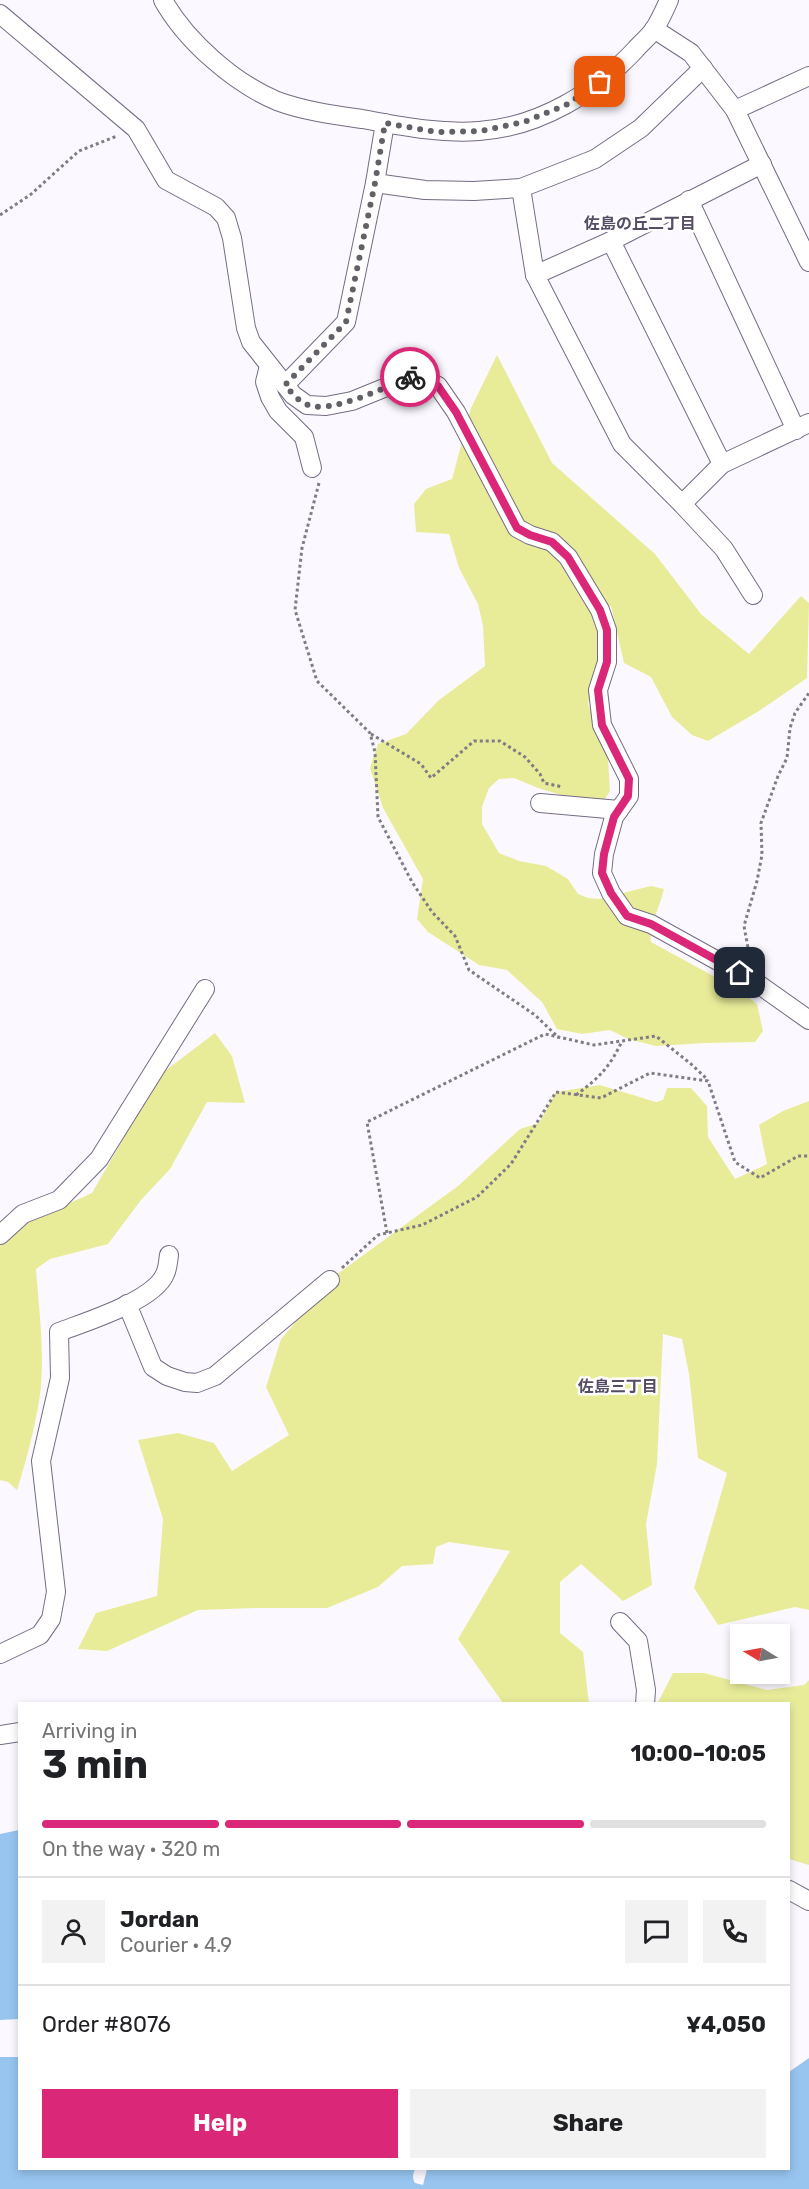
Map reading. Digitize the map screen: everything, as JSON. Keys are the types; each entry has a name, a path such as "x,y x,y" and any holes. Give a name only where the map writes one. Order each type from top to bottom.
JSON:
{"street":[{"path":"163,0 170,13 198,45 241,82 278,101 315,112 436,132 481,131 524,122 566,105 617,70 654,29 669,0"},
{"path":"0,14 136,129 166,180 216,207 226,218 232,238 250,342 285,385 307,405 326,406 352,401 416,375 438,386 456,412 517,528 552,542 568,557 600,610 607,630 607,662 598,690 602,725 629,779 628,796 614,817 604,854 602,873 611,893 627,916 651,924 754,981 809,1020"},
{"path":"654,29 691,53 735,110 809,262"},
{"path":"375,183 425,190 474,191 521,188 595,159 641,128 703,68"},
{"path":"735,110 809,77"},
{"path":"285,385 346,322 385,123"},
{"path":"535,275 611,241 762,164"},
{"path":"521,188 535,275 622,444 724,549 753,595"},
{"path":"682,504 722,464 802,426 689,200"},
{"path":"611,241 722,464"},
{"path":"269,366 265,382 270,398 278,411 304,437 312,468"},
{"path":"540,803 619,810"},
{"path":"0,1235 23,1214 59,1200 99,1159 205,989"},
{"path":"0,1654 40,1635 51,1618 56,1592 41,1461 60,1378 59,1332 104,1316 145,1295 165,1275 169,1255"},
{"path":"127,1304 153,1367 167,1376 197,1383 214,1376 330,1280"},
{"path":"620,1622 638,1641 646,1690 645,1702"},
{"path":"0,1735 18,1732"},
{"path":"790,1890 809,1900"}],"path":[{"path":"0,215 30,195 79,151 136,129"},
{"path":"312,468 320,485 302,548 295,610 317,681 370,733 421,764 431,778 474,741 500,741 525,757 540,774 544,783 567,787"},
{"path":"754,981 744,926 762,855 761,823 787,758 790,728 795,713 809,693"},
{"path":"370,733 375,752 378,817 412,882 432,912 455,936 469,970 535,1015 559,1038"},
{"path":"387,1233 368,1122 545,1034 594,1045 656,1036 708,1081 735,1162 760,1178 798,1156 809,1156"},
{"path":"576,1095 597,1079 612,1062 622,1041"},
{"path":"330,1280 378,1235 422,1226 477,1197 511,1164 556,1092 601,1098 650,1073 708,1081"}],"green space":[{"path":"497,355 552,463 655,554 701,614 749,654 801,596 809,603 807,678 759,711 708,741 692,735 672,717 651,677 624,663 611,606 602,612 600,663 588,704 608,758 610,791 604,801 590,804 514,778 499,779 489,788 482,807 482,824 499,853 519,861 546,866 568,879 578,894 599,899 651,886 664,889 653,923 651,942 739,990 757,1004 763,1031 755,1042 656,1046 628,1039 610,1030 582,1034 557,1029 542,1002 507,970 479,965 428,932 417,919 423,879 383,808 370,768 378,744 406,734 439,700 485,666 483,626 478,604 459,568 449,534 416,532 414,504 426,489 452,479 471,408"},
{"path":"215,1033 232,1056 245,1103 207,1102 170,1169 141,1200 108,1244 50,1259 36,1269 41,1332 40,1395 17,1490 8,1482 0,1480 0,1235 92,1193 161,1074"},
{"path":"600,1085 656,1102 663,1100 667,1088 691,1088 707,1106 708,1137 735,1179 767,1164 759,1125 783,1111 809,1101 809,1610 795,1607 718,1625 694,1588 727,1473 698,1458 689,1374 682,1339 663,1334 657,1464 646,1524 652,1585 623,1601 581,1564 560,1582 560,1633 583,1652 589,1702 502,1702 458,1639 510,1551 449,1542 436,1547 433,1564 402,1566 378,1587 327,1608 198,1610 107,1651 78,1649 96,1613 157,1596 163,1519 138,1440 178,1433 214,1443 232,1471 289,1435 266,1387 281,1339 336,1275 458,1186 520,1129 539,1123 556,1092"},
{"path":"673,1673 704,1673 730,1680 730,1684 745,1684 767,1690 804,1685 809,1680 809,1865 790,1859 790,1702 658,1702"}],"water":[{"path":"18,1830 18,2170 415,2170 413,2176 415,2183 423,2185 427,2170 790,2170 790,2071 809,2058 809,2189 0,2189 0,1834"}],"pier":[{"path":"18,2019 18,2057 0,2057 0,2020"}],"way so far":[{"path":"410,377 352,401 326,406 307,405 293,395 285,385 346,322 385,123 436,132 481,131 524,122 566,105 600,82"}],"district":[{"name":"佐島の丘二丁目","path":"640,223"},
{"name":"佐島三丁目","path":"618,1386"}],"route":[{"path":"410,377 416,375 438,386 456,412 517,528 552,542 568,557 600,610 607,630 607,662 598,690 602,725 629,779 628,796 614,817 604,854 602,873 611,893 627,916 651,924 689,947 740,973"}]}
